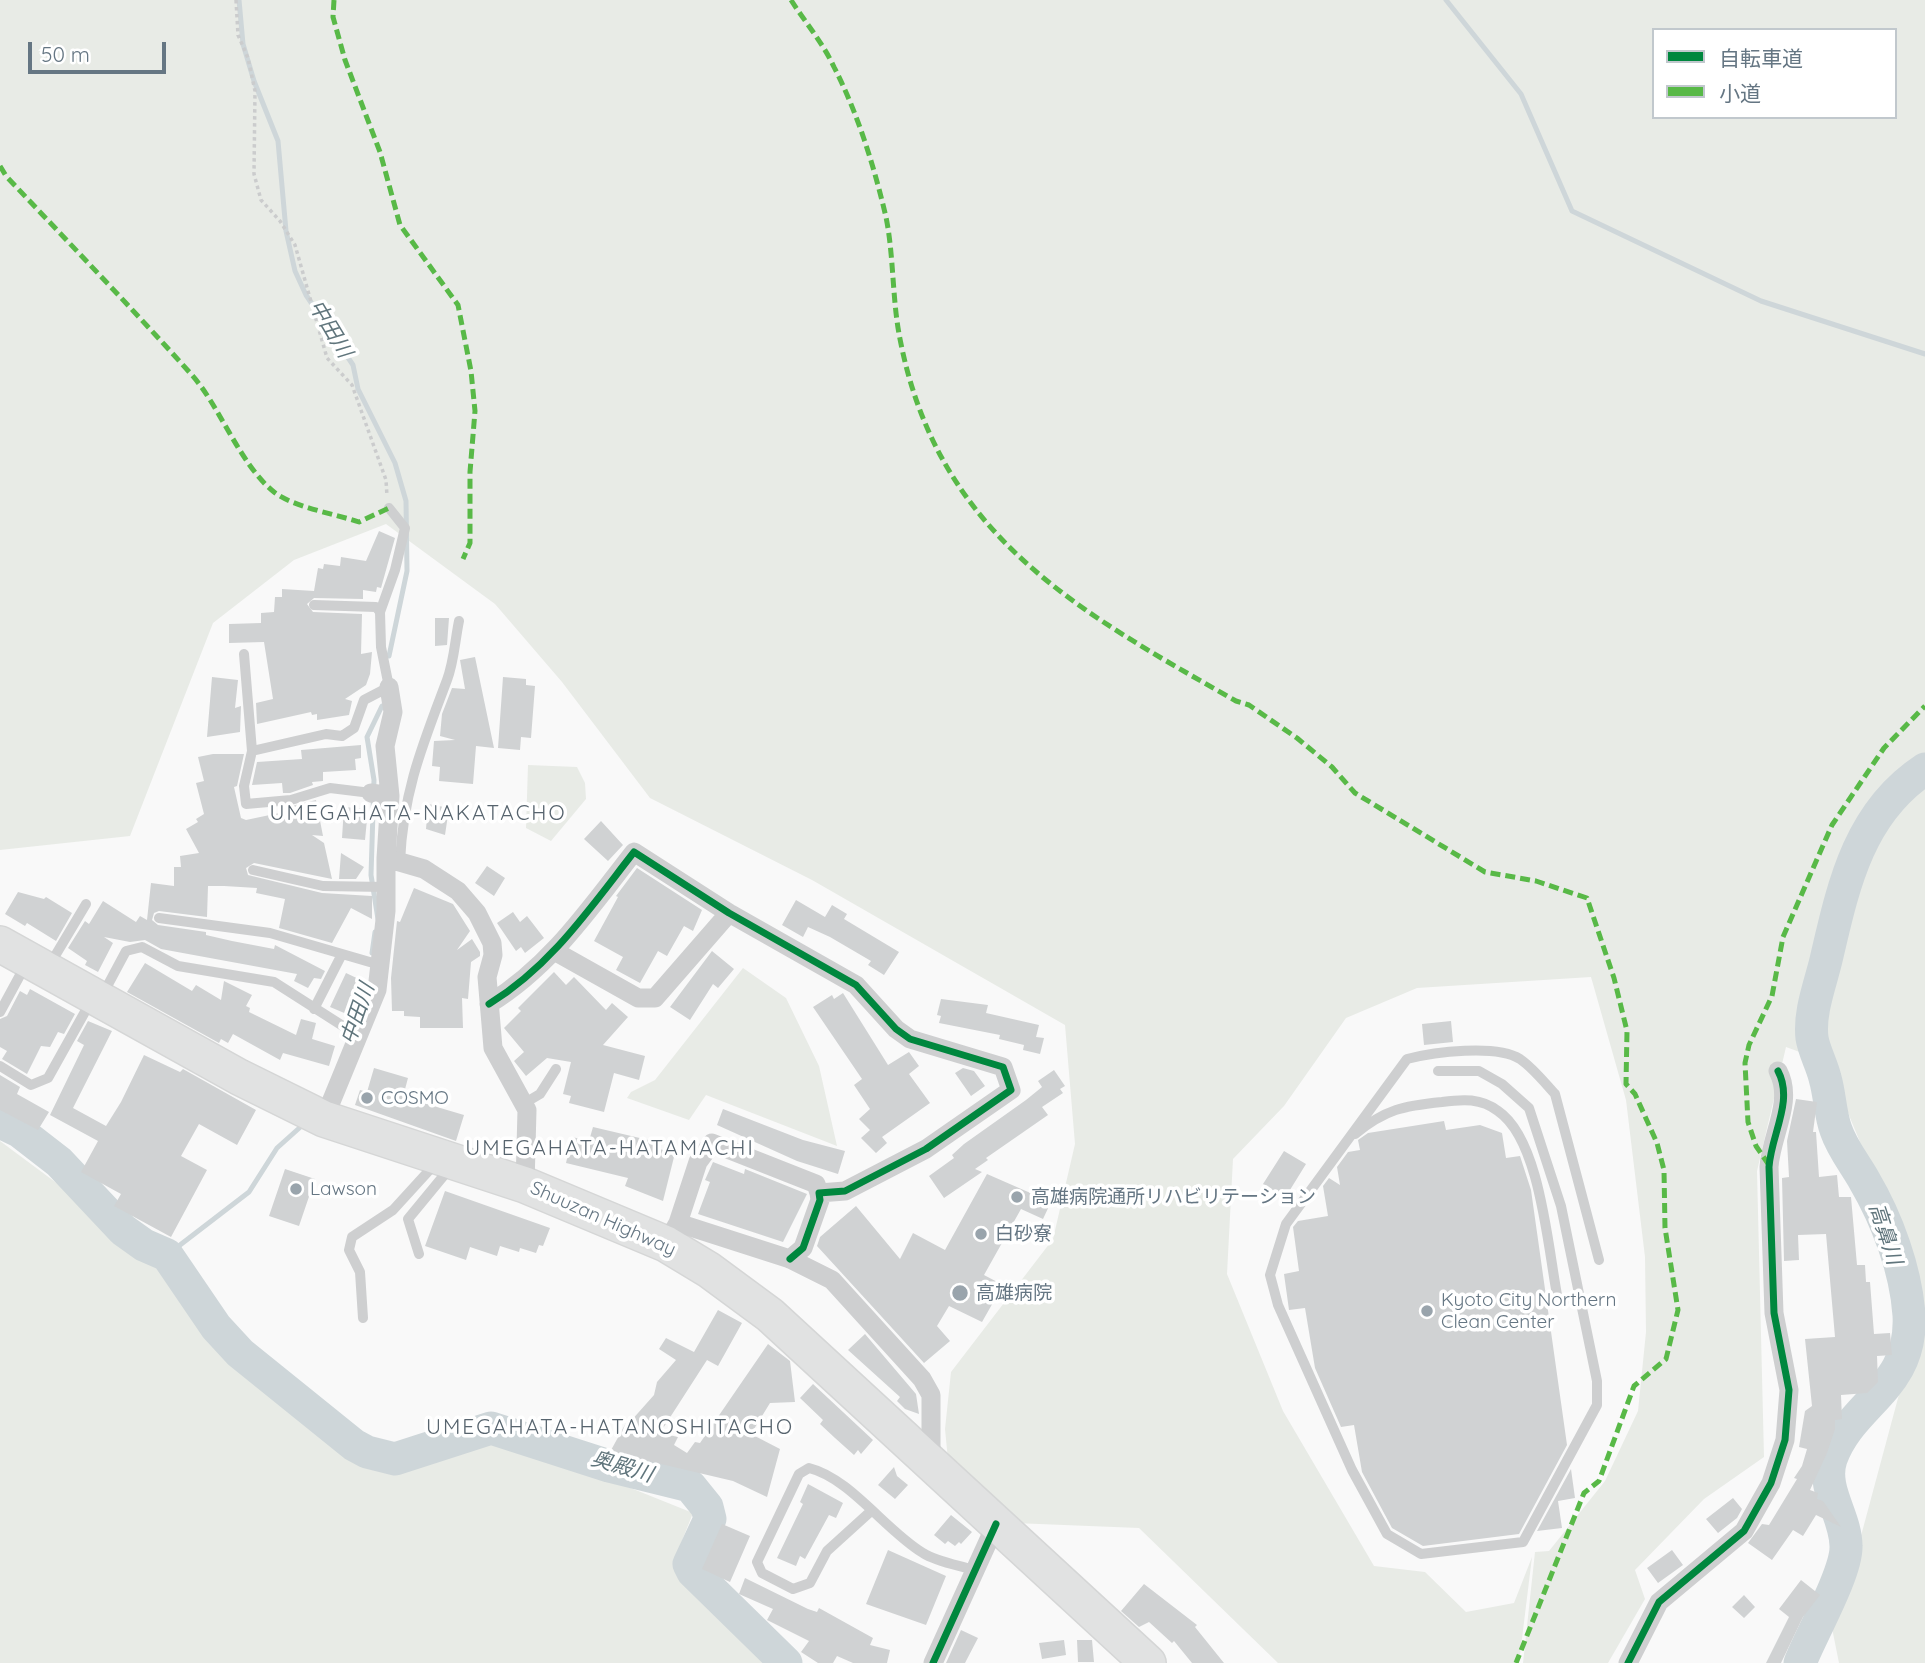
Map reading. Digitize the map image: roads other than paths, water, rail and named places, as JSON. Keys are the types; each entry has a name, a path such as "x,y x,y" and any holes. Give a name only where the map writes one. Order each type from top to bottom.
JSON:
{"highway":[{"name":"Shuuzan Highway","path":"25,958 96,999 318,1116 672,1234 709,1270 770,1315 1142,1661"}],"street":[{"path":"318,1116 354,1031 376,990 385,887 393,860 381,795 385,746 393,712 389,687"},
{"path":"489,1004 518,986 556,952 634,852 729,913 856,985 896,1029 910,1038 1003,1068 1011,1090 926,1149 845,1191 819,1193"},
{"path":"393,860 424,869 445,881 477,913 494,950 487,977 493,1048 527,1110 525,1185"},
{"path":"556,952 638,998 655,998 729,913"},
{"path":"1628,1663 1659,1602 1744,1531 1771,1483 1786,1440 1789,1390 1774,1313 1769,1167 1770,1147 1785,1094 1778,1071"},
{"path":"790,1259 803,1248 820,1200 816,1184 712,1143 698,1162 672,1234 790,1259 832,1280 922,1379 931,1395 931,1463"},
{"path":"933,1663 996,1524"}],"lane":[{"path":"252,751 326,734 342,736 354,727 363,700 389,687 381,647 380,612 395,570 405,528 388,509"},
{"path":"314,605 376,607 380,612"},
{"path":"393,860 417,754 447,679 459,621"},
{"path":"244,654 252,751 244,786 246,804 291,800 330,788 381,795"},
{"path":"253,870 323,886 385,887"},
{"path":"0,1012 25,958 86,904"},
{"path":"159,918 270,933 341,956 380,965"},
{"path":"0,1066 31,1085 48,1078 126,951 142,947 178,967 274,982 314,1009 354,1031"},
{"path":"314,1009 341,956"},
{"path":"1438,1070 1479,1071 1502,1084 1529,1108 1561,1206 1597,1381 1597,1405 1523,1542 1421,1554 1387,1534 1352,1470 1278,1306 1270,1275 1286,1224 1407,1059 1493,1051 1520,1060 1555,1094 1599,1260"},
{"path":"523,1104 540,1094 556,1069"},
{"path":"1346,1140 1377,1116 1399,1107 1468,1099 1499,1111 1522,1139 1530,1160 1545,1223 1558,1300 1580,1298"},
{"path":"419,1254 408,1219 448,1160"},
{"path":"362,1318 360,1272 349,1250 352,1237 393,1210 448,1160"},
{"path":"870,1512 827,1551 810,1583 793,1589 762,1573 757,1562 804,1469 816,1470 841,1485 870,1512 924,1554 974,1570"}],"waterway":[{"name":"中田川","path":"239,0 243,44 254,81 278,141 286,231 295,271 306,295 353,365 358,389 395,463 406,501 407,571 389,656"},
{"path":"1446,0 1521,94 1572,211 1761,301 1925,354"},
{"name":"中田川","path":"378,919 371,875 374,780 367,737 382,706"},
{"name":"高鼻川","path":"1800,1663 1835,1587 1845,1557 1845,1535 1829,1481 1831,1459 1840,1439 1891,1378 1901,1361 1908,1340 1909,1315 1900,1263 1888,1228 1845,1150 1832,1118 1825,1078 1813,1043 1812,1018 1839,906 1857,854 1884,807 1902,787 1925,769"},
{"name":"中田川","path":"372,953 375,932"},
{"name":"奥殿川","path":"0,1122 19,1131 59,1162 123,1230 144,1245 167,1255 216,1327 240,1353 354,1445 367,1452 395,1459 491,1428 609,1466 690,1486 707,1507 710,1519 689,1564 693,1572 786,1663"},
{"name":"中田川","path":"167,1255 249,1192 277,1148 306,1122"}],"place":[{"name":"COSMO","path":"367,1098"},
{"name":"Lawson","path":"296,1189"},
{"name":"高雄病院通所リハビリテーション","path":"1017,1197"},
{"name":"白砂寮","path":"981,1234"},
{"name":"高雄病院","path":"960,1293"},
{"name":"Kyoto City Northern Clean Center","path":"1427,1311"}],"district":[{"name":"UMEGAHATA-NAKATACHO","path":"418,814"},
{"name":"UMEGAHATA-HATAMACHI","path":"610,1149"},
{"name":"UMEGAHATA-HATANOSHITACHO","path":"610,1428"}]}
